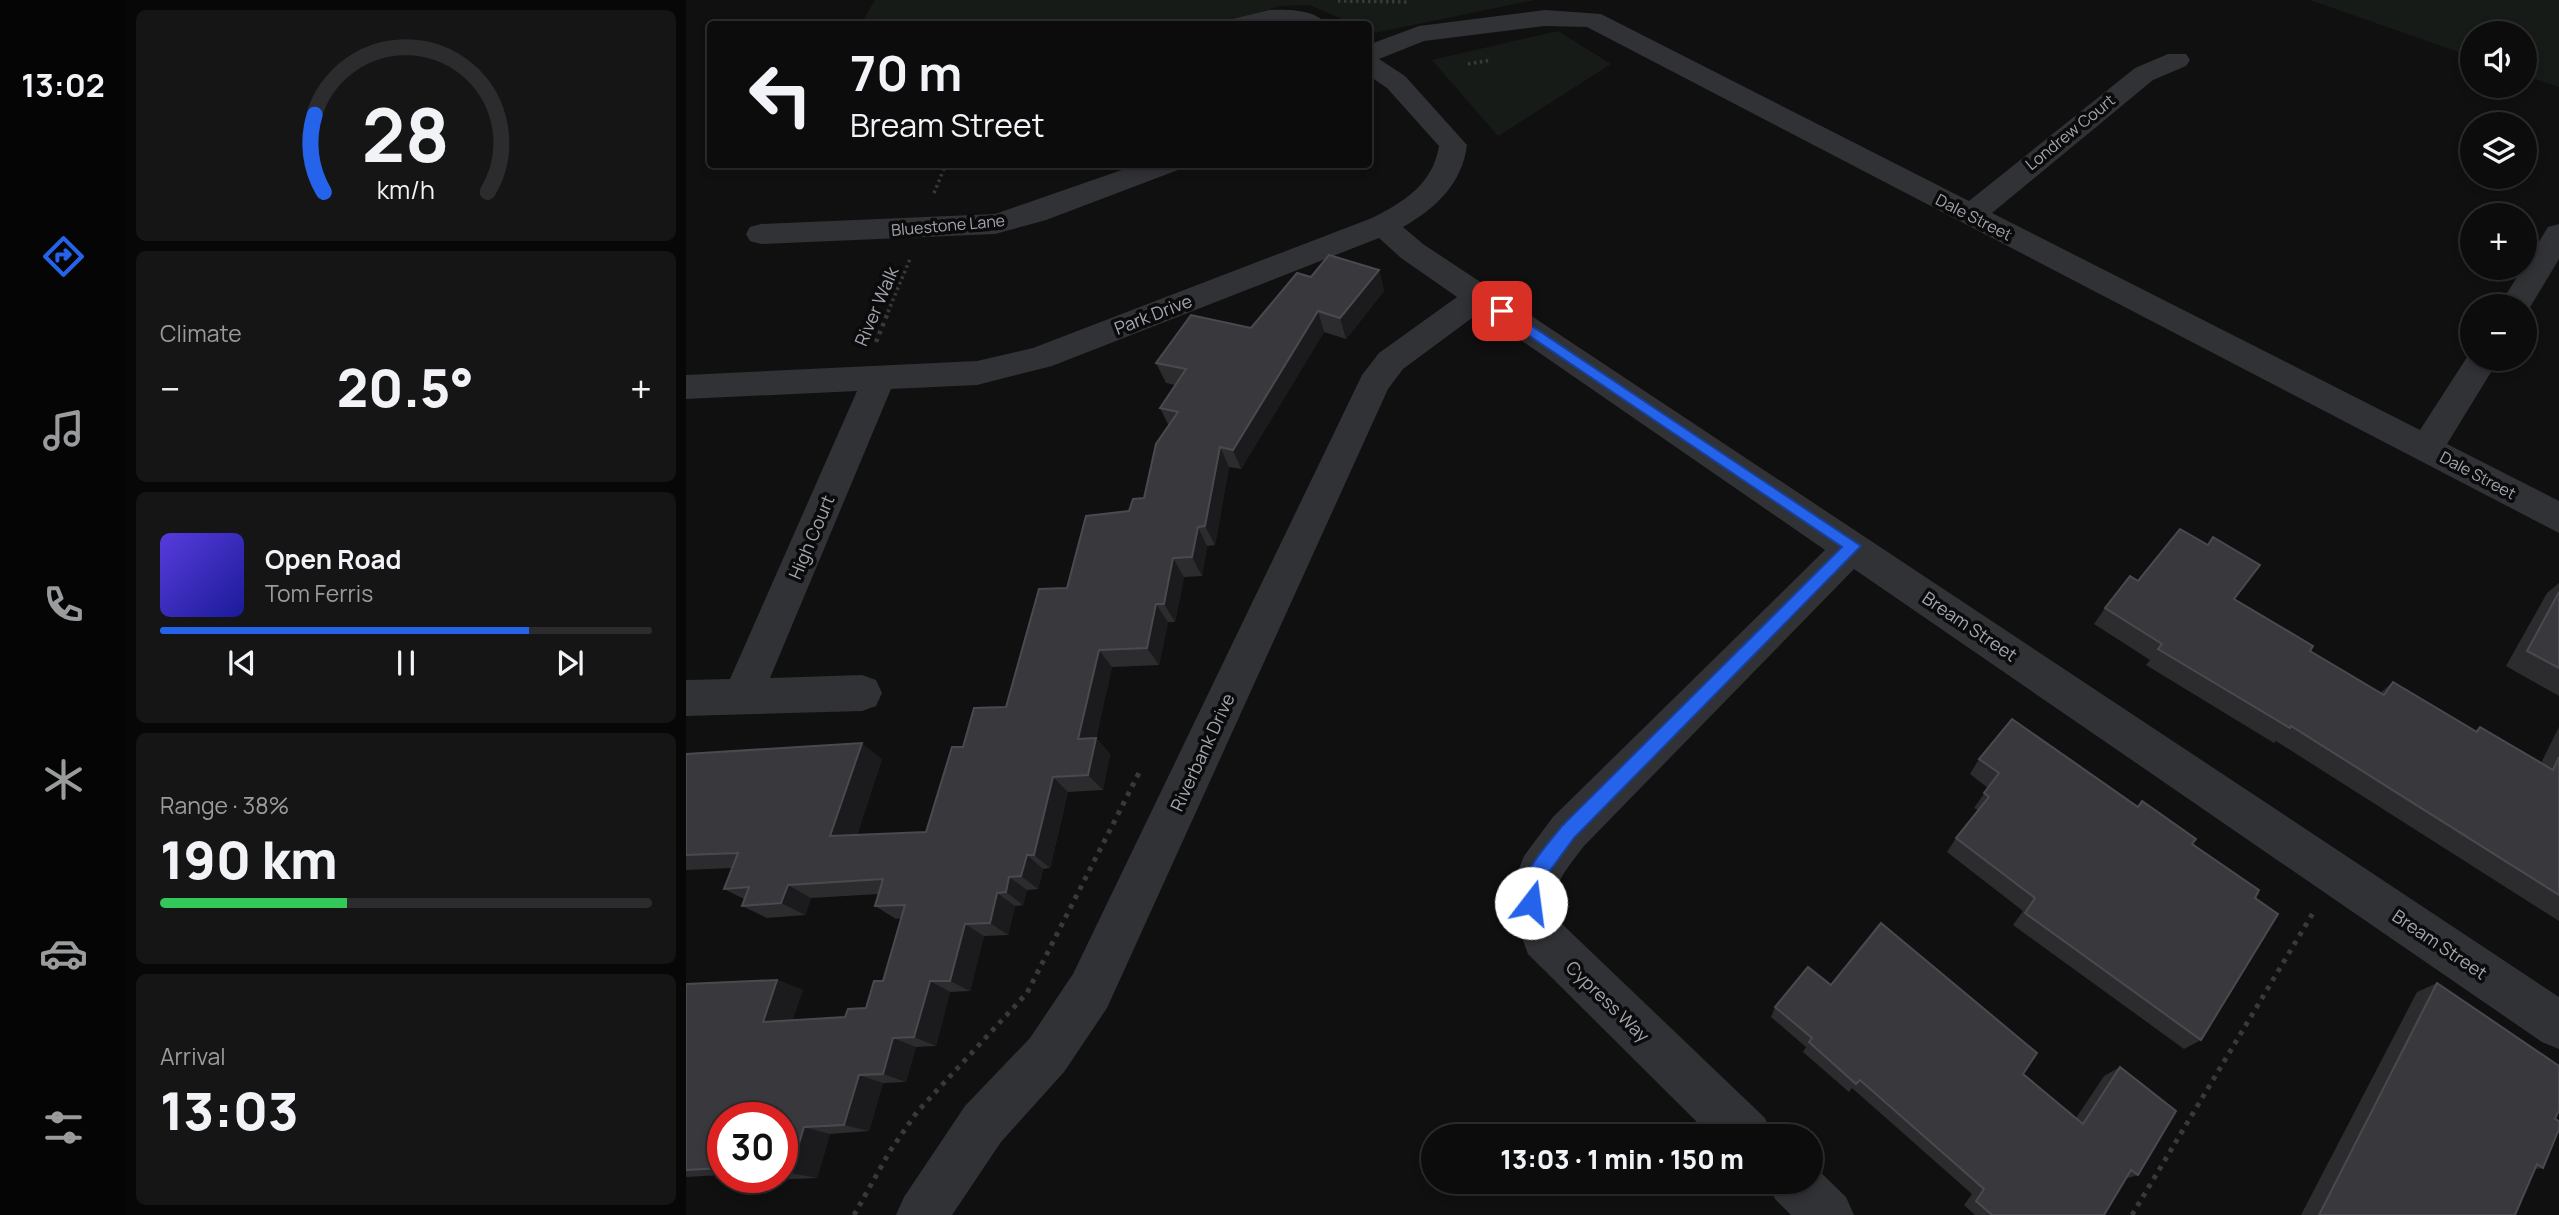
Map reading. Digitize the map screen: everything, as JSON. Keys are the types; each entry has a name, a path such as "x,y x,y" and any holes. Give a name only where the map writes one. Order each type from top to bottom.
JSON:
{"street":[{"path":"1253,21 1271,16 1297,17 1306,21"},
{"name":"Dale Street","path":"1372,52 1419,34 1545,18 1592,19 2559,518"},
{"name":"Londrew Court","path":"1970,215 2144,74 2177,60"},
{"name":"Park Drive","path":"686,387 977,373 1040,358 1383,225 1424,201 1452,158 1453,145 1447,136 1382,87 1372,70"},
{"name":"Bluestone Lane","path":"761,234 995,224 1035,213 1157,168"},
{"name":"Bream Street","path":"1383,225 1412,251 1853,546 2559,1025"},
{"path":"2522,294 2559,234"},
{"name":"Riverbank Drive","path":"922,1215 983,1124 1047,1055 1090,991 1374,384 1391,361 1480,296"},
{"path":"2427,448 2475,371"},
{"name":"High Court","path":"743,695 869,380"},
{"name":"Cypress Way","path":"1734,1124 1544,938 1531,903 1535,876 1568,832 1853,546"},
{"path":"686,698 862,692"},
{"path":"1806,1194 1828,1215"}],"path":[{"path":"1328,1 1410,2"},
{"name":"River Walk","path":"869,380 923,229 923,219 944,168"},
{"path":"854,1215 903,1131 964,1059 1003,1024 1027,993 1147,758"},
{"path":"2132,1215 2313,914"}],"shaded area":[{"path":"875,0 1535,0 1374,33 1372,21 1347,21 1309,5 1280,6 1232,21 863,21"},
{"path":"2310,0 2559,0 2559,87 2537,80 2537,21 2460,21 2460,52"},
{"path":"1558,31 1611,64 1498,136 1432,60"}],"building":[{"path":"1329,255 1379,270 1340,318 1318,311 1233,450 1220,447 1205,526 1198,527 1192,557 1173,558 1164,604 1156,604 1147,648 1099,650 1078,739 1096,738 1088,775 1053,777 1034,855 1027,855 1021,876 1009,877 1006,892 997,893 990,923 965,924 950,981 930,981 914,1037 893,1038 883,1074 859,1075 844,1125 804,1127 798,1147 798,1102 707,1102 707,1169 686,1170 686,984 777,980 763,1022 845,1017 848,1009 866,1008 874,981 883,981 905,905 875,906 883,879 788,885 781,903 742,906 749,887 724,889 738,853 686,855 686,754 862,743 830,836 926,832 952,747 963,747 974,708 1006,707 1039,589 1067,588 1086,516 1129,511 1133,499 1144,498 1156,444 1178,412 1160,408 1186,369 1156,363 1191,315 1251,328 1297,273 1311,277"},
{"path":"2180,529 2208,545 2213,537 2260,565 2234,599 2313,646 2310,651 2384,695 2393,682 2477,732 2480,727 2553,770 2559,757 2559,895 2291,726 2290,728 2158,649 2162,644 2105,608 2130,576 2138,581"},
{"path":"2559,592 2559,668 2527,651"},
{"path":"2012,719 2138,807 2142,801 2196,839 2192,844 2259,890 2255,898 2278,914 2201,1040 2025,913 2035,898 1956,838 1989,797 1984,793 1999,773 1979,759"},
{"path":"1881,923 2037,1053 2023,1074 2083,1124 2120,1067 2176,1111 2138,1175 2131,1170 2104,1215 1992,1215 1976,1201 1984,1189 1860,1080 1856,1084 1809,1042 1812,1038 1775,1007 1808,967 1831,985"},
{"path":"2437,983 2559,1066 2559,1110 2555,1119 2559,1121 2559,1129 2543,1168 2537,1164 2515,1215 2319,1215"}],"route":[{"path":"1502,311 1853,546 1568,832 1535,876 1531,903"}]}
